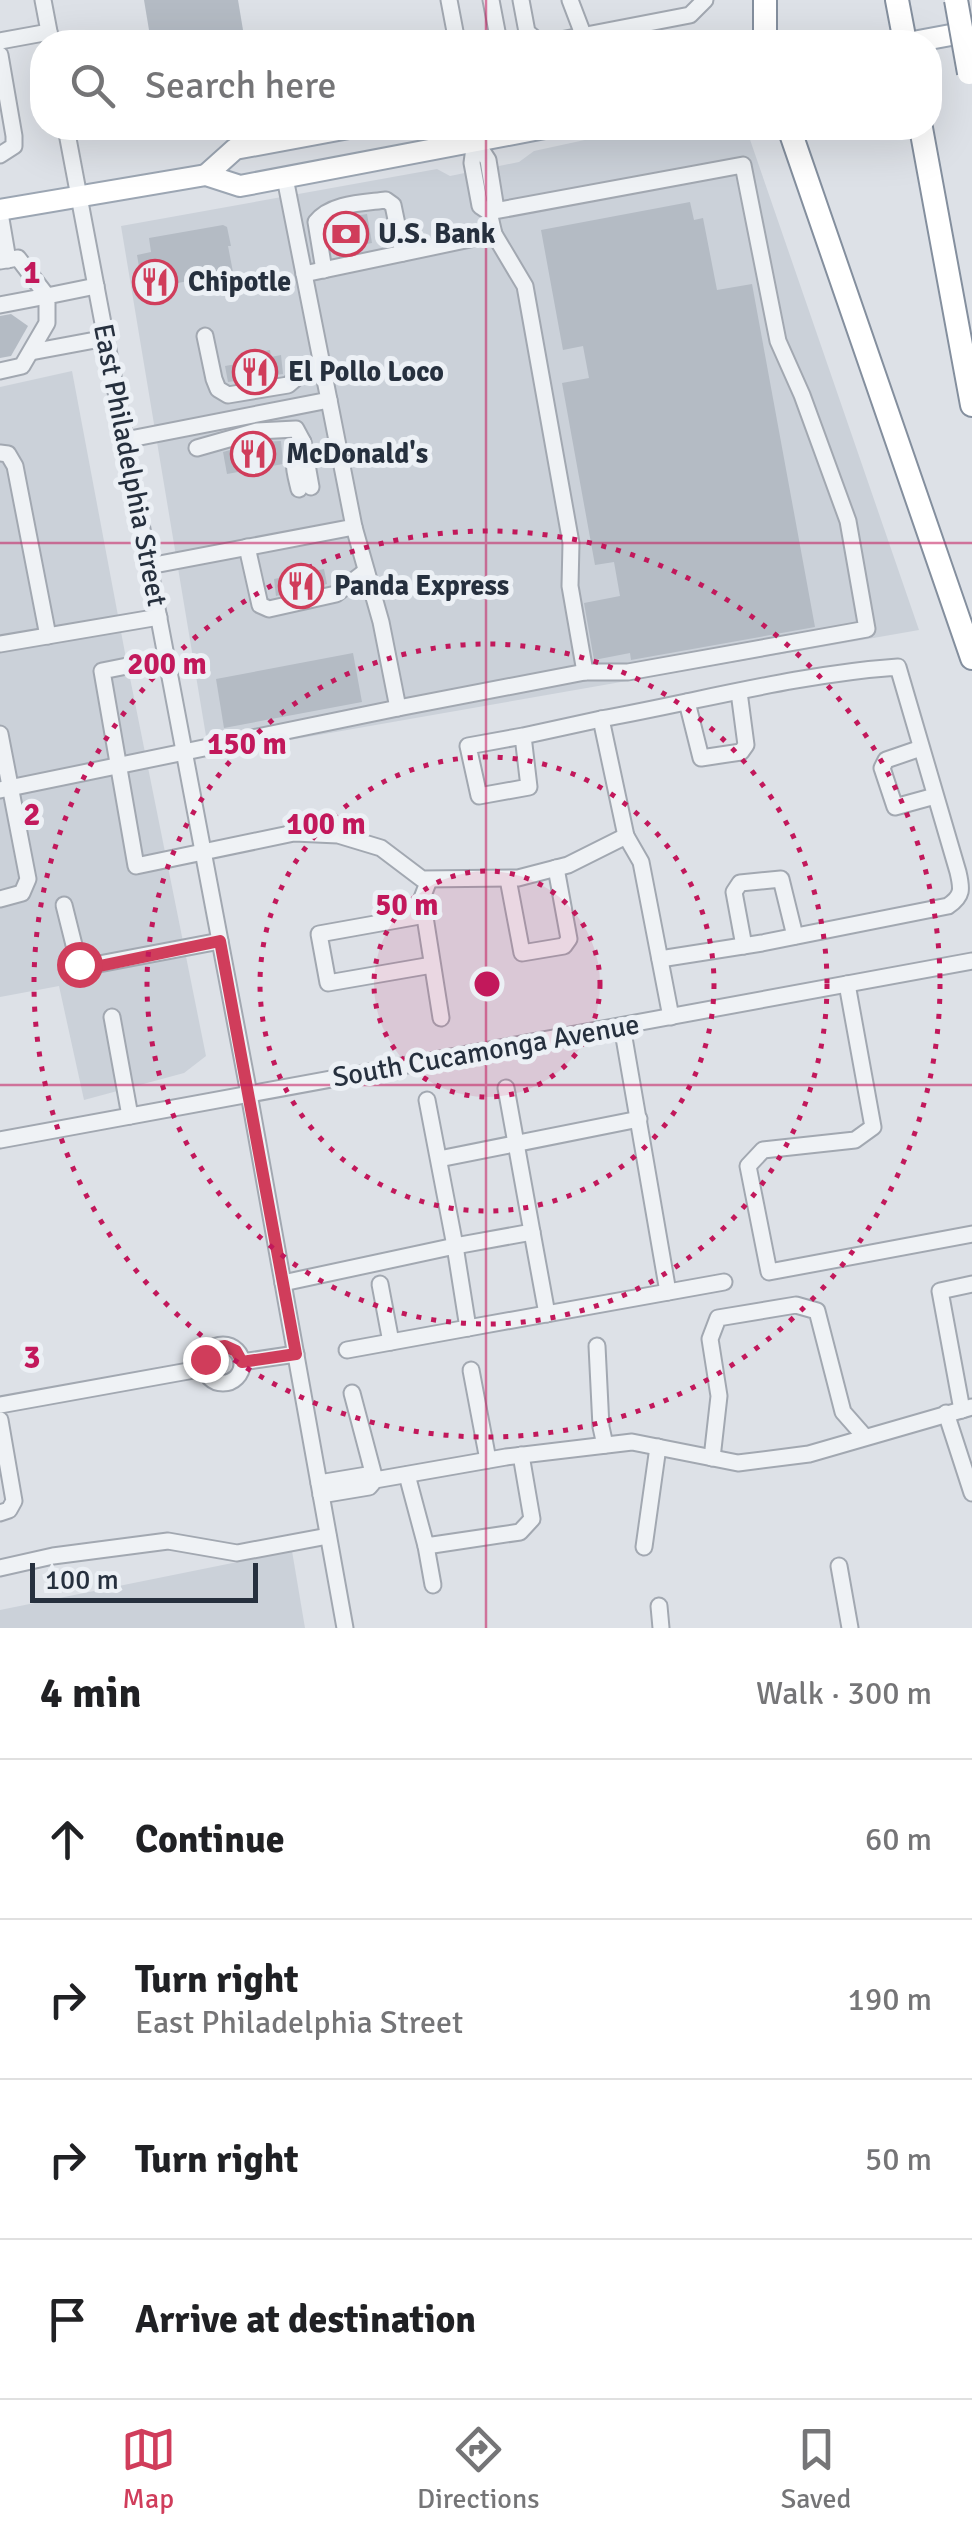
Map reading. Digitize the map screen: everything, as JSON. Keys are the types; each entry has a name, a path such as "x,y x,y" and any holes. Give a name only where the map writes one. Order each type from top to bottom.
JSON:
{"highway":[{"path":"765,0 765,30"},
{"path":"956,0 971,80"},
{"path":"898,2 903,30"},
{"path":"794,140 972,658"},
{"path":"923,140 972,406"}],"main road":[{"path":"942,37 972,32"},
{"path":"206,175 249,140"},
{"path":"0,211 206,175 240,186 448,140"}],"street":[{"path":"43,0 48,30"},
{"path":"449,0 455,30"},
{"path":"492,0 497,30"},
{"path":"521,0 527,30"},
{"path":"570,0 582,30"},
{"path":"624,30 690,15 705,0"},
{"path":"0,41 30,39"},
{"path":"0,55 14,146 0,156"},
{"name":"East Philadelphia Street","path":"68,140 250,1094 345,1628"},
{"path":"477,140 488,160 496,204 489,212"},
{"path":"5,789 584,672 628,672 866,628 848,521 778,341 743,165 489,212"},
{"path":"286,178 354,527 381,622 398,708"},
{"path":"324,270 316,222 322,214 339,208 386,200 393,204 403,254"},
{"path":"0,211 4,260 18,258 47,296 46,324 31,352 22,366 0,371"},
{"path":"489,212 494,234 524,286 571,543 570,586 584,672"},
{"path":"304,274 494,234"},
{"path":"0,304 96,286"},
{"path":"205,336 218,390 228,395 288,384 300,374 323,368"},
{"path":"31,352 106,338"},
{"path":"126,440 329,400"},
{"path":"196,448 257,431 296,430 304,442 305,488"},
{"path":"0,452 8,454 15,466 48,636"},
{"path":"149,566 354,527"},
{"path":"247,547 260,605 269,609 336,594 366,571"},
{"path":"0,644 159,617"},
{"path":"166,658 102,671 136,866 294,833 338,835 381,848 422,879 508,878 556,868 626,836"},
{"path":"523,736 529,787 479,796 468,746 738,692 898,666 958,872 962,890 959,898 948,906 660,959"},
{"path":"687,702 701,758 741,752 746,745 738,692"},
{"path":"602,719 626,836 641,862 671,1016"},
{"path":"0,734 5,789 28,879 22,893 0,899"},
{"path":"921,748 882,763 892,804 900,808 936,796"},
{"path":"508,878 522,953 564,946 569,940 556,868"},
{"path":"429,880 422,898 441,1018"},
{"path":"744,946 734,892 740,883 781,880 796,936"},
{"path":"64,905 83,968 220,941"},
{"path":"425,916 318,934 328,983 432,965"},
{"name":"South Cucamonga Avenue","path":"0,1140 972,961"},
{"path":"846,984 873,1127 855,1140 763,1150 748,1166 769,1272 972,1234"},
{"path":"112,1017 130,1116"},
{"path":"622,1026 668,1292"},
{"path":"506,1088 547,1314"},
{"path":"427,1100 468,1328"},
{"path":"438,1159 639,1119"},
{"path":"283,1282 532,1232"},
{"path":"347,1350 724,1282"},
{"path":"380,1284 391,1342"},
{"path":"972,1284 940,1291 972,1493"},
{"path":"712,1458 719,1396 710,1339 718,1318 796,1305 817,1311 843,1412 865,1438"},
{"path":"218,1346 236,1351 242,1362 235,1379 224,1383 213,1380 205,1368 208,1353 218,1346"},
{"path":"597,1346 601,1427 606,1445"},
{"path":"242,1362 296,1354"},
{"path":"0,1405 205,1368"},
{"path":"471,1370 488,1460"},
{"path":"352,1393 375,1480"},
{"path":"320,1489 367,1475 375,1480 521,1455 632,1442 738,1464 810,1454 960,1410"},
{"path":"0,1420 14,1500 10,1510 0,1513"},
{"path":"644,1546 658,1448"},
{"path":"426,1546 520,1532 532,1519 521,1455"},
{"path":"407,1474 433,1585"},
{"path":"0,1568 53,1556 168,1541 238,1554 328,1536"},
{"path":"840,1566 850,1628"},
{"path":"658,1606 662,1628"}],"shaded area":[{"path":"585,140 750,140 919,630 209,754 121,226 437,169 450,176 519,162 534,151"},
{"path":"72,371 206,1056 184,1073 84,1100 59,986 0,997 0,387"},
{"path":"292,1551 305,1628 0,1628 0,1610"}],"building":[{"path":"144,0 238,0 243,30 149,30"},
{"path":"690,202 694,220 703,218 717,290 752,284 815,627 631,660 630,653 594,660 584,603 620,596 614,562 595,565 562,383 589,378 583,346 563,350 541,230"},
{"name":"U.S. Bank","path":"367,214 372,243 332,250 328,226 342,218"},
{"path":"227,227 233,272 143,290 137,255 151,252 149,238"},
{"path":"11,314 28,326 11,356 0,358 0,316"},
{"name":"El Pollo Loco","path":"270,350 271,357 281,355 283,374 228,382 225,366 248,362 247,354"},
{"name":"McDonald's","path":"281,441 283,464 227,474 223,452 259,442"},
{"name":"Panda Express","path":"324,569 327,584 276,596 274,579"},
{"path":"353,653 362,702 224,728 216,679"}],"place":[{"name":"U.S. Bank","path":"346,234"},
{"name":"Chipotle","path":"155,282"},
{"name":"El Pollo Loco","path":"255,372"},
{"name":"McDonald's","path":"253,454"},
{"name":"Panda Express","path":"301,586"}],"route":[{"path":"79,964 90,968 220,941 296,1354 242,1362 231,1347 218,1346 205,1359"}]}
